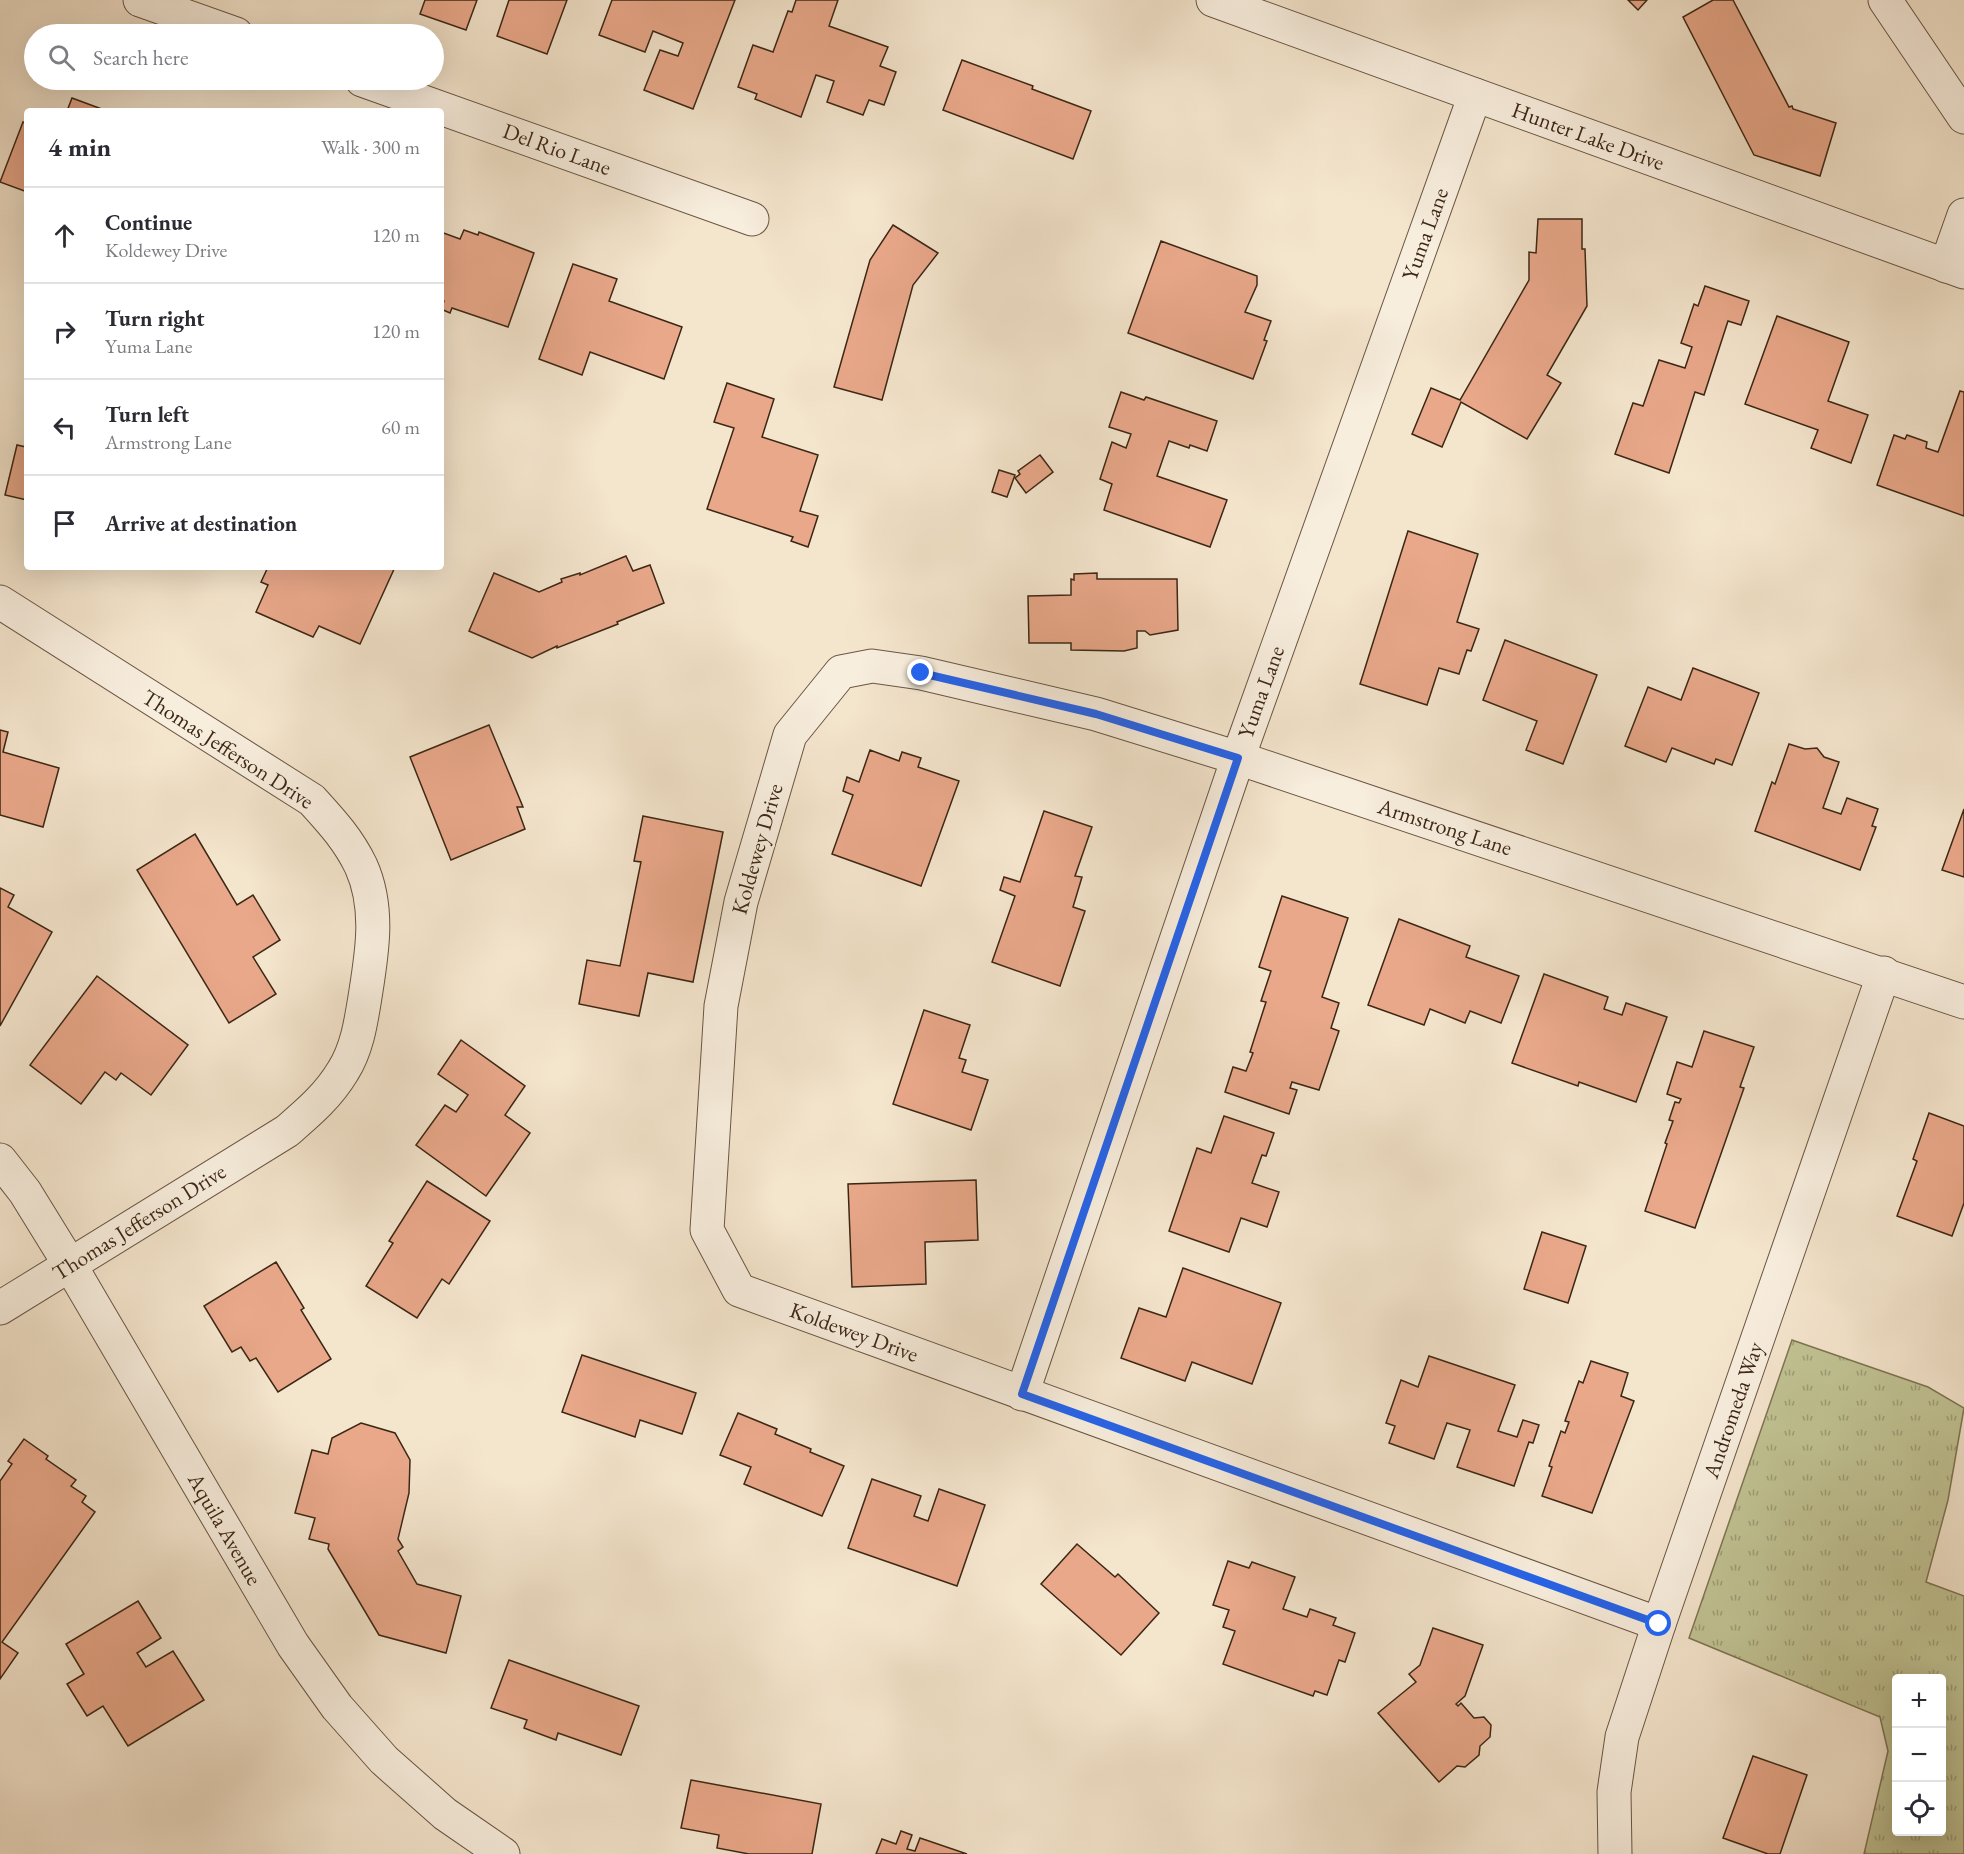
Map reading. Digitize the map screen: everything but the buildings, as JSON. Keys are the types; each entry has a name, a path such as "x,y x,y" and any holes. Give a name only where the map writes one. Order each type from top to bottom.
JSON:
{"street":[{"path":"140,0 208,24"},
{"name":"Hunter Lake Drive","path":"1213,0 1955,269"},
{"path":"1885,0 1964,117"},
{"name":"Del Rio Lane","path":"390,90 441,108"},
{"name":"Yuma Lane","path":"1022,1394 1238,758 1475,95"},
{"name":"Del Rio Lane","path":"444,109 752,219"},
{"path":"1955,269 1964,215"},
{"name":"Thomas Jefferson Drive","path":"0,602 312,800 340,830 361,867 372,907 374,944 359,1032 344,1070 319,1105 287,1131 0,1308"},
{"name":"Koldewey Drive","path":"921,673 872,666 841,672 790,735 741,902 721,1006 707,1230 740,1290 1659,1624"},
{"name":"Armstrong Lane","path":"921,673 1096,714 1238,758 1884,973 1964,1002"},
{"name":"Andromeda Way","path":"1615,1854 1614,1792 1622,1737 1884,973"},
{"name":"Aquila Avenue","path":"0,1160 25,1192 70,1265 293,1645 337,1707 401,1776 445,1814 503,1854"}],"green space":[{"path":"1792,1340 1928,1387 1964,1408 1948,1500 1926,1582 1964,1596 1964,1854 1864,1854 1888,1751 1880,1717 1689,1638"}],"route":[{"path":"921,673 1096,714 1238,758 1022,1394 1659,1624"}]}
